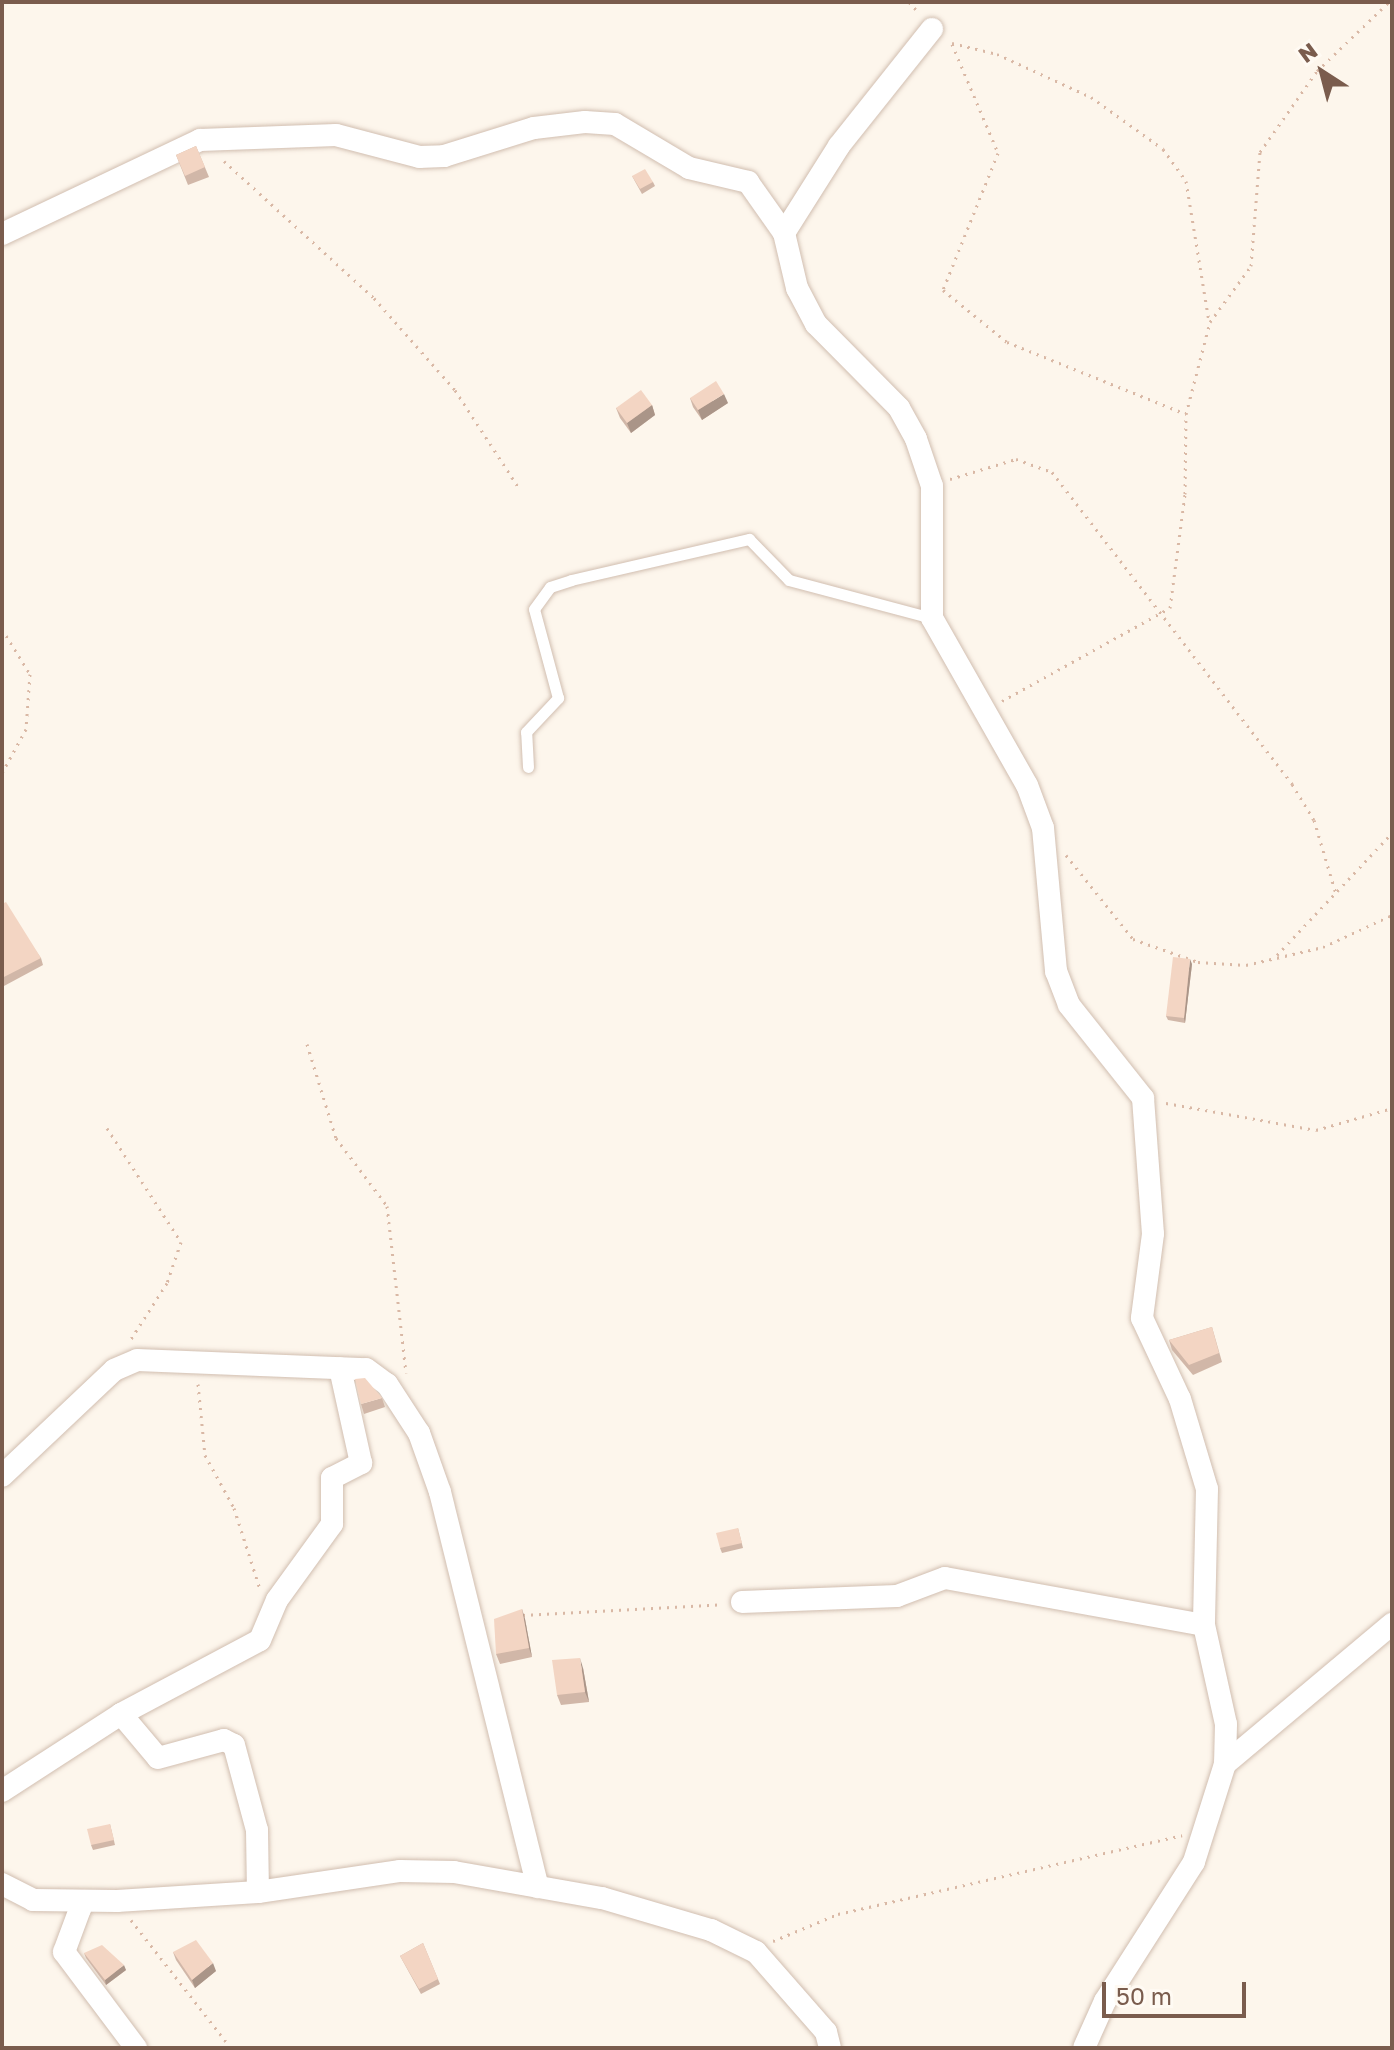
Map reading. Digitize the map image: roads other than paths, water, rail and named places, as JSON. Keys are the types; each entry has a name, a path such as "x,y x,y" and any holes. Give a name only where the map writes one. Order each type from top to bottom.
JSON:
{"street":[{"path":"784,233 839,146 932,29"},
{"path":"2,234 200,140 336,135 432,156 534,128 615,124 689,168 748,182 784,233 797,288 816,324 899,408 932,486 932,618 986,709 1043,828 1056,971 1069,1005 1143,1098 1153,1234 1142,1318 1180,1399 1207,1489 1204,1625 1226,1724 1225,1764 1208,1828 1084,2048"},
{"path":"2,1476 114,1370 137,1360 366,1369 407,1409 440,1492 538,1887"},
{"path":"2,1791 121,1714 248,1648 332,1524 332,1478 361,1463 340,1368"},
{"path":"742,1602 897,1596 945,1578 1204,1625"},
{"path":"1225,1764 1392,1624"},
{"path":"121,1714 158,1758 224,1740 234,1745 257,1830 258,1892"},
{"path":"2,1884 33,1900 74,1901 258,1892 400,1871 538,1887 656,1911 756,1952 826,2032 830,2048"},
{"path":"74,1901 80,1909 64,1952 136,2048"}],"lane":[{"path":"528,767 526,732 558,698 534,621 550,587 749,539 789,580 932,618"}]}
